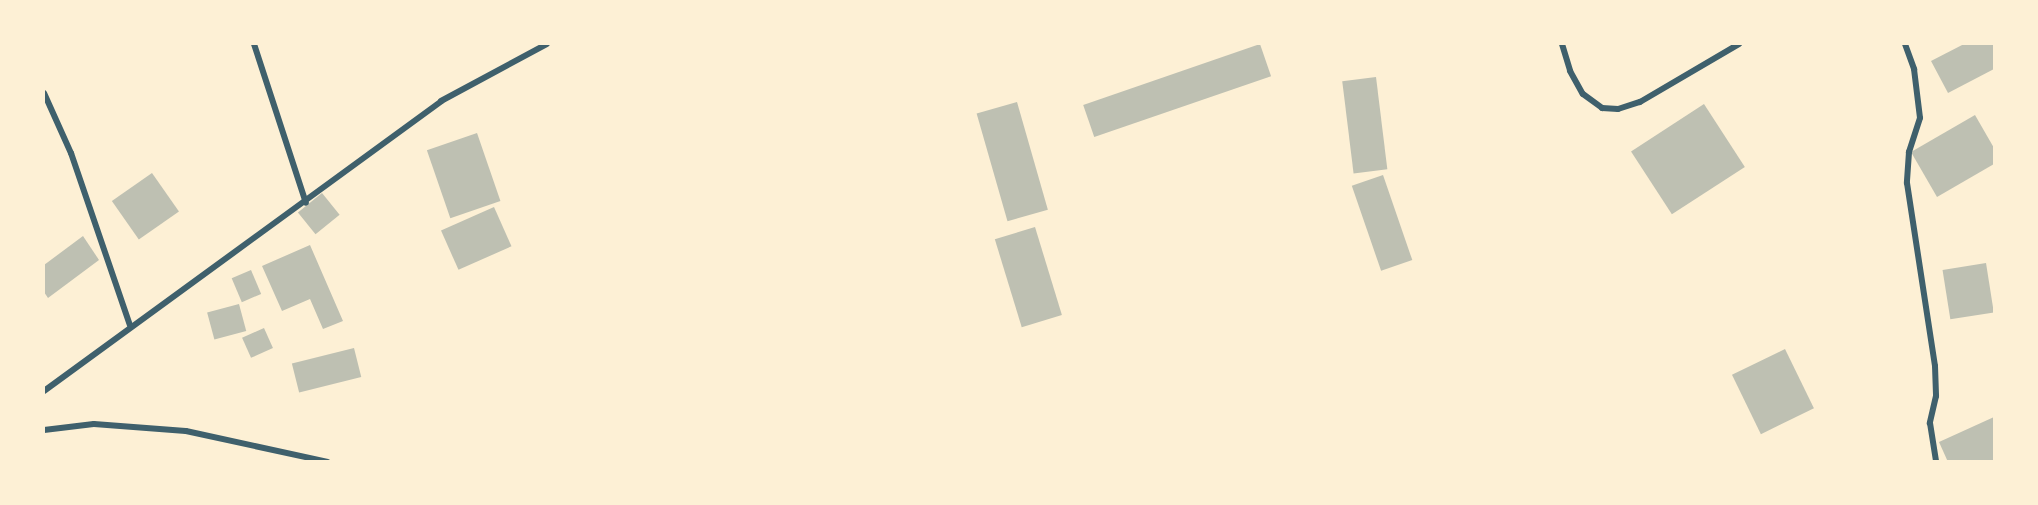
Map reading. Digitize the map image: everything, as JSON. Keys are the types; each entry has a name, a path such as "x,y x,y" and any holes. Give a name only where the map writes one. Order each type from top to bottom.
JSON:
{"street":[{"path":"254,44 306,203"},
{"path":"44,391 130,325 306,203 441,101 547,44"},
{"path":"1563,44 1570,71 1584,94 1602,108 1618,109 1640,102 1739,44"},
{"path":"1905,44 1914,69 1920,118 1909,152 1907,183 1935,366 1936,396 1930,423 1936,462"},
{"path":"44,93 71,153 130,325"},
{"path":"44,430 94,424 186,431 328,462"}],"building":[{"path":"1260,44 1271,76 1094,137 1083,105"},
{"path":"1964,44 1994,44 1994,69 1948,93 1931,61"},
{"path":"1376,77 1387,169 1354,173 1342,81"},
{"path":"1017,102 1048,210 1007,221 977,114"},
{"path":"1704,104 1745,167 1672,214 1631,151"},
{"path":"1975,115 1994,148 1994,164 1937,197 1911,152"},
{"path":"477,133 500,201 450,218 427,150"},
{"path":"152,173 179,212 139,240 112,201"},
{"path":"1383,175 1412,260 1381,271 1352,186"},
{"path":"322,193 340,215 316,234 298,213"},
{"path":"494,207 511,246 459,270 441,231"},
{"path":"1035,227 1062,315 1022,327 995,239"},
{"path":"83,236 99,260 48,298 44,292 44,265"},
{"path":"310,245 343,321 323,329 310,299 282,311 262,266"},
{"path":"1986,263 1994,312 1950,319 1943,270"},
{"path":"251,270 261,294 242,302 232,278"},
{"path":"239,304 246,331 214,340 207,313"},
{"path":"264,328 273,348 251,358 242,338"},
{"path":"354,348 361,377 299,393 292,363"},
{"path":"1785,349 1814,408 1761,434 1732,375"},
{"path":"1994,417 1994,462 1948,462 1939,442"}]}
